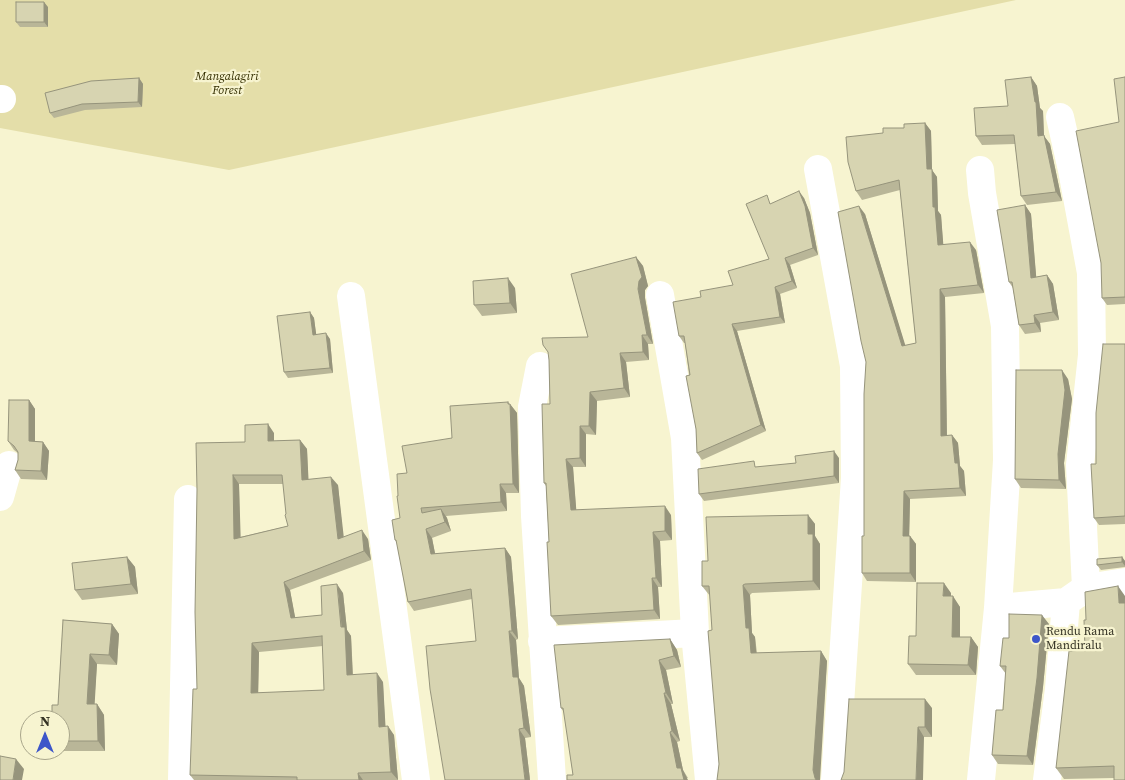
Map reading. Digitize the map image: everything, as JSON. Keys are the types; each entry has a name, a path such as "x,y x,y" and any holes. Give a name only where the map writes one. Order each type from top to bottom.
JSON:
{"street":[{"path":"1047,780 1059,689 1076,595 1080,465 1092,355 1090,273 1072,170 1060,116"},
{"path":"818,169 854,366 855,478 835,780"},
{"path":"980,170 982,193 1005,326 1007,460 998,608 981,780"},
{"path":"660,295 684,438 696,633 708,780"},
{"path":"351,296 416,780"},
{"path":"540,366 532,407 535,516 552,780"},
{"path":"0,497 9,465"},
{"path":"182,780 188,499"},
{"path":"998,608 1076,595 1125,582"},
{"path":"542,641 696,633"}],"green space":[{"name":"Mangalagiri Forest","path":"0,0 1016,0 229,170 0,128"}],"building":[{"path":"16,2 44,2 44,22 16,22"},
{"path":"1031,77 1036,102 1038,136 1044,135 1056,192 1021,196 1014,135 976,136 974,108 1008,106 1005,80"},
{"path":"1125,77 1125,297 1102,298 1101,263 1076,131 1119,122 1114,79"},
{"path":"139,78 138,102 82,104 50,113 45,93 91,81"},
{"path":"925,123 927,169 932,169 933,207 935,207 938,245 970,242 978,285 940,289 941,436 952,435 955,463 958,463 960,488 904,491 903,536 910,536 910,573 862,573 866,362 838,212 859,206 902,346 916,343 899,180 856,191 848,162 846,137 883,133 883,128 904,128 904,124"},
{"path":"799,191 805,206 813,248 785,258 792,281 775,287 780,317 732,324 761,425 697,453 696,429 686,376 690,375 684,336 679,336 673,302 701,297 700,291 733,285 728,271 769,259 746,204 767,195 770,204"},
{"path":"1025,205 1031,278 1047,275 1053,312 1034,315 1035,323 1019,325 1012,282 1009,282 997,210"},
{"path":"636,257 642,277 639,281 638,289 647,335 642,335 643,352 620,353 624,388 590,392 589,426 580,426 580,458 566,459 571,510 665,506 665,531 653,532 656,578 652,578 654,610 551,616 542,404 550,404 549,360 542,338 588,337 571,274"},
{"path":"508,278 510,303 474,305 473,281"},
{"path":"310,312 313,335 326,333 330,368 284,372 277,316"},
{"path":"1103,344 1125,344 1125,516 1094,518 1091,464 1096,464 1096,413"},
{"path":"1016,370 1062,370 1065,390 1058,454 1059,480 1015,479"},
{"path":"9,400 29,400 29,441 43,442 41,471 15,470 18,452 8,441"},
{"path":"508,402 510,404 513,484 500,484 501,502 421,508 422,513 441,509 445,522 426,529 431,554 505,548 512,631 509,631 513,677 518,677 524,728 519,729 525,780 445,780 430,689 426,646 476,641 471,589 408,602 392,520 400,518 397,474 407,473 402,446 452,438 450,406"},
{"path":"268,424 268,441 300,440 302,480 331,477 338,539 362,530 364,551 284,582 291,618 322,615 321,586 337,584 341,627 345,627 347,675 377,673 379,727 388,726 391,772 358,773 359,780 297,780 297,777 190,775 193,689 197,689 195,612 196,443 245,442 245,425","holes":["233,475 282,475 285,515 288,526 234,539","322,636 324,690 251,693 252,643"]},
{"path":"834,451 834,476 699,494 698,469 754,461 755,467 796,463 795,456"},
{"path":"808,515 808,534 813,534 813,581 743,585 746,628 749,628 751,653 821,651 813,770 816,780 717,780 719,764 708,631 712,630 709,586 702,586 702,561 708,561 706,517"},
{"path":"127,557 131,584 75,590 72,563"},
{"path":"1122,557 1122,562 1097,565 1097,559"},
{"path":"917,583 944,583 943,596 953,596 952,637 971,637 968,665 908,664 909,636 916,636"},
{"path":"1118,586 1119,603 1125,603 1125,780 1114,780 1114,766 1056,768 1069,651 1085,650 1085,592"},
{"path":"1009,614 1042,615 1037,678 1027,756 992,755 996,710 1003,710 1006,666 1000,666 1003,638 1009,638"},
{"path":"63,620 112,624 109,655 90,654 87,704 97,704 98,741 70,741 70,710 52,710 52,705 58,705"},
{"path":"670,639 674,656 659,660 677,768 681,768 684,780 567,780 567,775 573,775 563,708 561,708 554,645"},
{"path":"849,699 925,699 925,727 918,727 916,780 841,780 844,772"},
{"path":"0,756 16,759 13,780 0,780"}],"place":[{"name":"Rendu Rama Mandiralu","path":"1036,639"}]}
